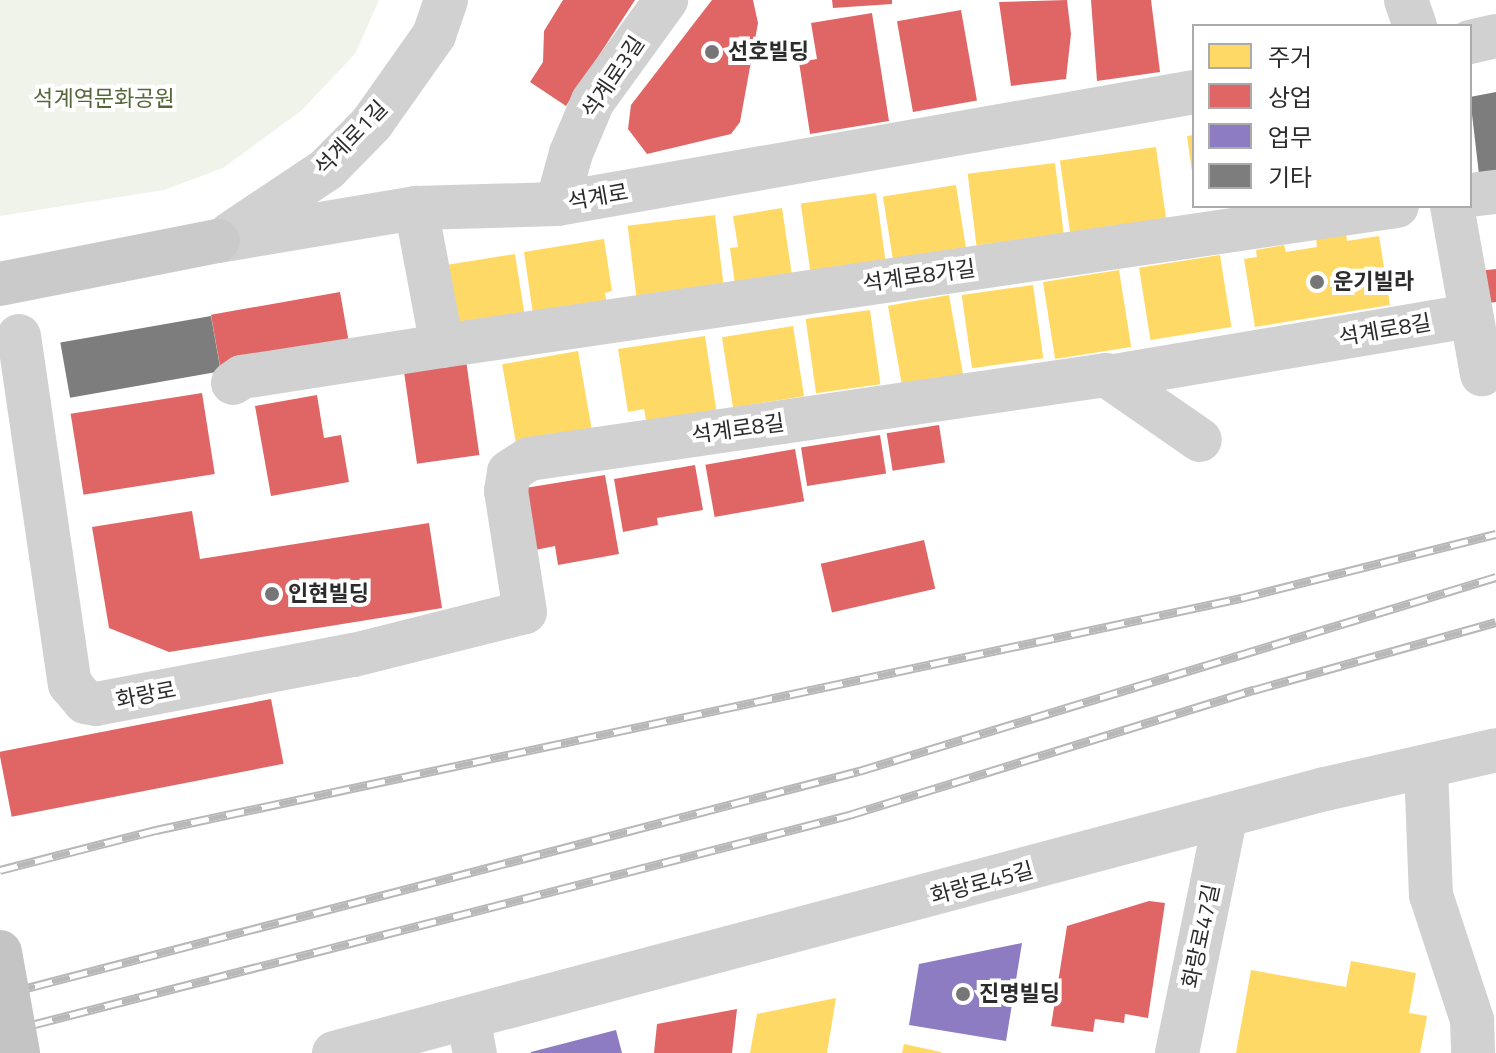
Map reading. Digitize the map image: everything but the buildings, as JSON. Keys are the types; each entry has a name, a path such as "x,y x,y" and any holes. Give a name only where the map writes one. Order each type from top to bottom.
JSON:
{"main road":[{"name":"석계로","path":"0,284 218,241"},
{"path":"0,952 18,1053"}],"street":[{"name":"석계로1길","path":"218,241 327,169 372,123 434,35 446,0"},
{"name":"석계로3길","path":"557,204 571,153 593,101 666,0"},
{"path":"1406,0 1414,24"},
{"path":"1472,42 1496,36"},
{"name":"석계로","path":"218,241 416,208 557,204 1192,92"},
{"path":"1472,195 1496,192"},
{"path":"416,208 442,346"},
{"name":"석계로8가길","path":"233,383 242,377 442,346 1383,208"},
{"path":"1452,208 1482,374"},
{"name":"석계로8길","path":"525,612 506,491 509,472 529,459 1109,377 1471,316"},
{"name":"화랑로","path":"19,336 70,684 85,702 104,703 354,655 525,612"},
{"path":"1109,377 1200,440"},
{"name":"화랑로45길","path":"334,1053 472,1036 1225,819 1496,750"},
{"path":"1426,767 1431,895 1472,1020 1473,1053"},
{"name":"화랑로47길","path":"1177,1053 1225,819"}],"green space":[{"name":"석계역문화공원","path":"0,0 379,0 355,54 301,111 223,168 164,190 0,216"}],"railway":[{"path":"0,870 156,830 1241,598 1496,534"},
{"path":"0,995 859,771 1496,577"},
{"path":"0,1033 849,815 1254,690 1496,622"}],"place":[{"name":"선호빌딩","path":"712,52"},
{"name":"운기빌라","path":"1317,282"},
{"name":"인현빌딩","path":"272,594"},
{"name":"진명빌딩","path":"963,994"}]}
